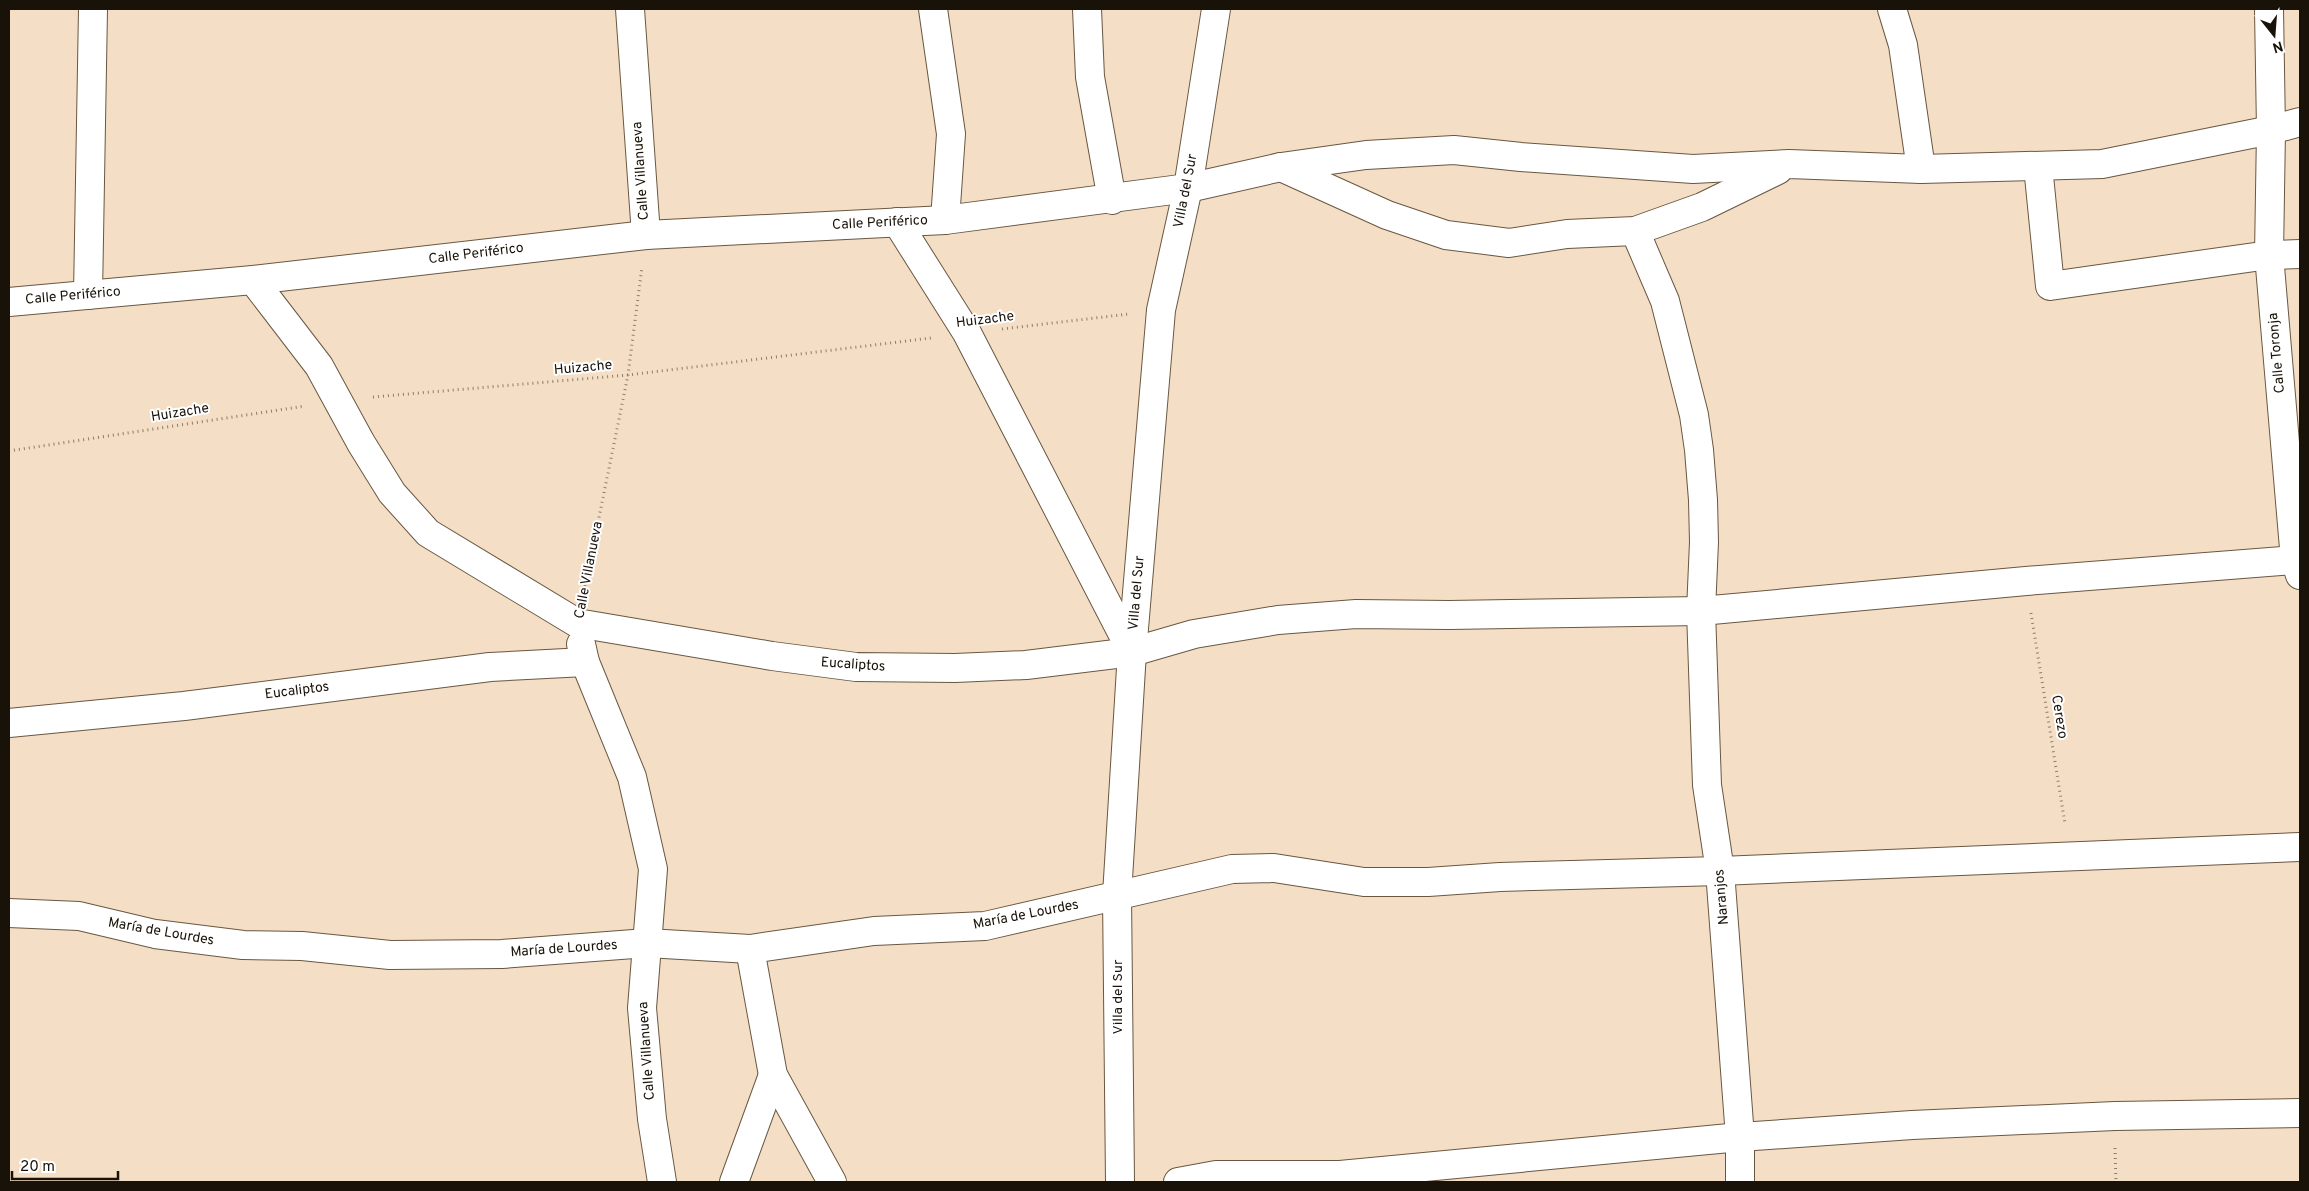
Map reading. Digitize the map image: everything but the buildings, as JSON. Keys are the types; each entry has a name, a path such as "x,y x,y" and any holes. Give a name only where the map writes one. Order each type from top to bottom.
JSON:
{"street":[{"path":"88,294 93,9"},
{"name":"Calle Villanueva","path":"630,9 646,234"},
{"path":"933,9 951,134 945,220"},
{"path":"1087,9 1090,77 1112,200"},
{"name":"Villa del Sur","path":"1120,1182 1117,895 1132,652 1161,310 1188,188 1216,9"},
{"path":"1892,9 1903,45 1921,169"},
{"name":"Calle Toronja","path":"2269,9 2271,130 2269,255 2298,568"},
{"name":"Calle Periférico","path":"9,302 253,280 646,234 945,220 1112,200 1188,188 1281,167 1366,156 1454,150 1521,157 1693,169 1789,164 1921,169 2102,164 2271,130 2300,122"},
{"path":"1281,167 1387,215 1446,235 1509,243 1567,234 1635,231 1702,207 1789,164"},
{"path":"2038,166 2050,286 2269,255 2300,254"},
{"path":"897,222 967,333 1132,652"},
{"name":"Naranjos","path":"1635,231 1665,301 1694,415 1703,500 1704,542 1701,611 1707,785 1720,871 1740,1137 1740,1182"},
{"path":"253,280 319,366 361,443 392,493 428,533 577,623"},
{"name":"Eucaliptos","path":"577,623 772,656 856,668 955,668 1026,665 1132,652 1194,634 1278,620 1356,614 1701,611 2026,581 2298,568"},
{"name":"Calle Villanueva","path":"577,623 585,662 632,777 653,869 642,1008 652,1119 662,1182"},
{"name":"Eucaliptos","path":"9,723 184,706 490,667 585,662"},
{"name":"María de Lourdes","path":"9,913 79,916 155,934 243,945 302,946 390,954 502,954 647,944 750,949 874,931 985,926 1232,869 1274,868 1364,882 1382,882 1720,871 2300,847"},
{"path":"750,949 773,1075 832,1182"},
{"path":"734,1182 773,1075"},
{"path":"1178,1182 1216,1175 1340,1175 1740,1137 1912,1125 2115,1116 2300,1113"}],"path":[{"name":"Calle Villanueva","path":"577,623 628,375 646,234"},
{"name":"Huizache","path":"9,451 338,400 628,375 1161,310"},
{"name":"Cerezo","path":"2026,581 2071,856"}]}
